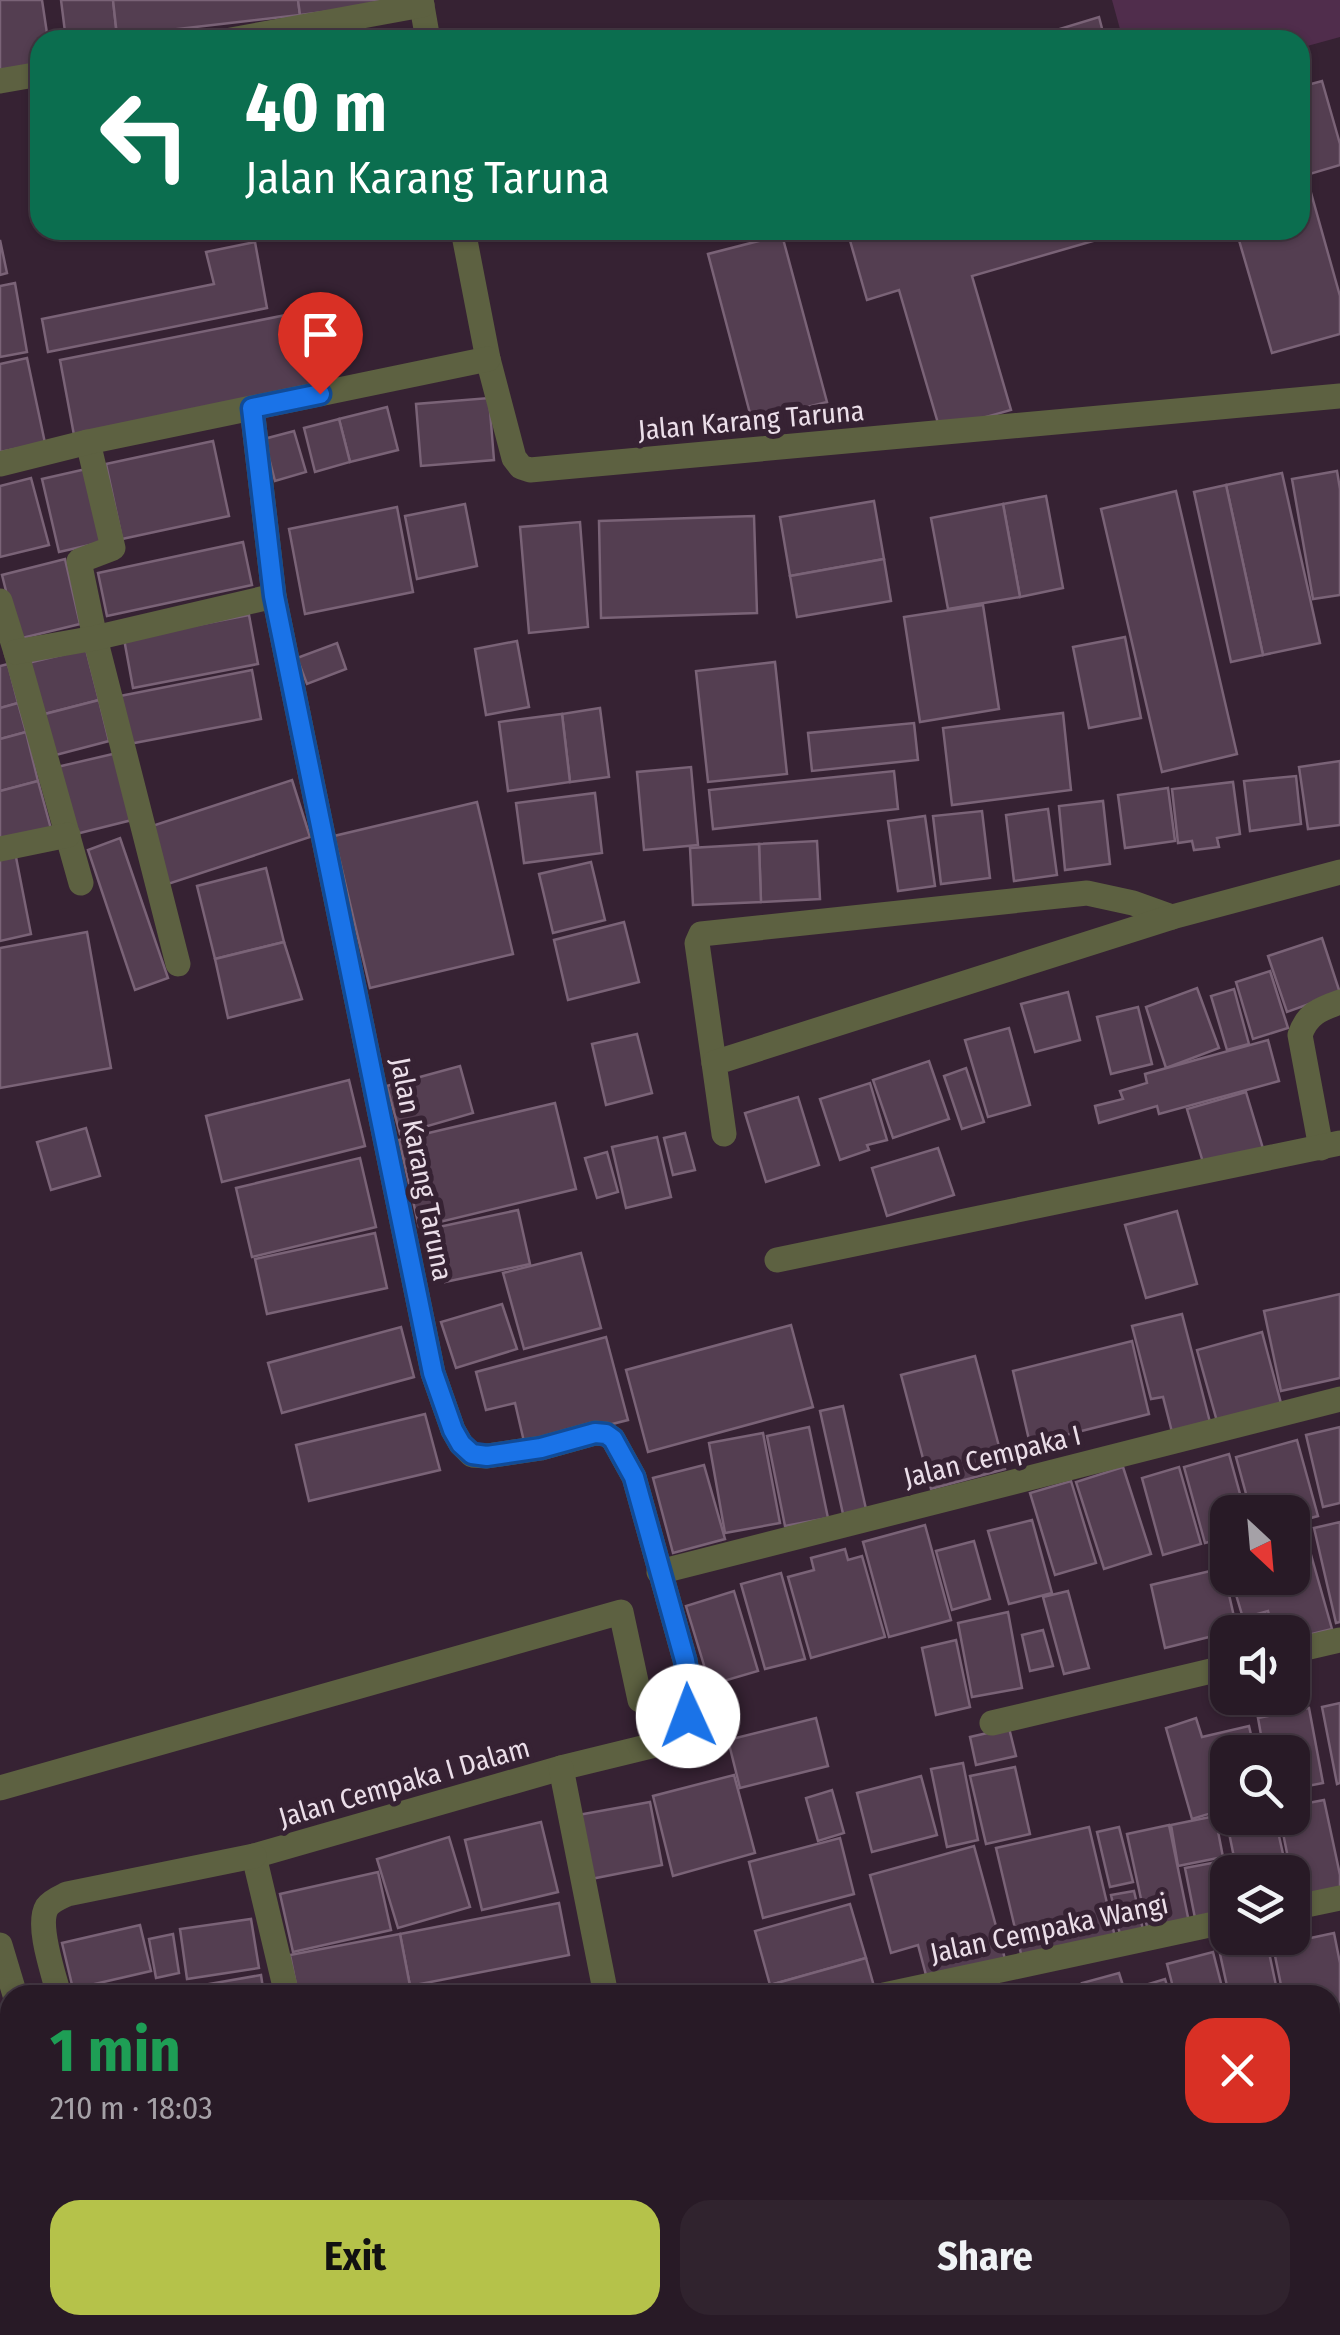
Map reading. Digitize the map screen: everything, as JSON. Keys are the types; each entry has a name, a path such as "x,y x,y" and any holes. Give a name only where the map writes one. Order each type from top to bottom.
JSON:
{"street":[{"path":"283,30 422,3 426,30"},
{"path":"0,81 30,76"},
{"name":"Jalan Karang Taruna","path":"466,240 488,359 514,458 530,470 1340,396"},
{"path":"0,464 488,359"},
{"name":"Jalan Karang Taruna","path":"252,408 274,596 433,1373 444,1410 461,1444 472,1454 487,1456 541,1448 595,1433 613,1439 634,1477 691,1694 688,1716 678,1730 650,1747"},
{"path":"88,442 113,548 78,561 178,964"},
{"path":"16,652 96,638 274,596"},
{"path":"0,601 80,883"},
{"path":"0,849 68,835"},
{"path":"714,1063 1172,918 1340,872"},
{"path":"724,1134 697,942 702,934 1087,893 1109,896 1172,918"},
{"path":"776,1260 1330,1145 1300,1035 1304,1023 1316,1010 1340,1002"},
{"name":"Jalan Cempaka I","path":"659,1572 1340,1399"},
{"path":"0,1788 621,1612 640,1700"},
{"path":"1310,1647 1340,1640"},
{"path":"992,1723 1210,1671"},
{"name":"Jalan Cempaka I Dalam","path":"286,1985 254,1856 561,1768 650,1747"},
{"path":"561,1768 604,1985"},
{"path":"56,1985 42,1924 47,1908 55,1900 67,1894 254,1856"},
{"path":"1310,1904 1340,1898"},
{"name":"Jalan Cempaka Wangi","path":"930,1985 1210,1925"},
{"path":"2,1960 11,1985"}],"shaded area":[{"path":"1112,0 1340,0 1340,37 1310,45 1310,30 1120,30"}],"building":[{"path":"0,0 42,0 46,30 30,30 30,68 0,72"},
{"path":"61,0 113,0 116,30 65,30"},
{"path":"113,0 298,0 300,15 169,30 116,30"},
{"path":"298,0 402,0 402,2 300,15"},
{"path":"1099,17 1102,30 1056,30"},
{"path":"1322,81 1340,144 1340,165 1310,174 1310,84"},
{"path":"1310,189 1340,296 1340,334 1272,353 1239,240 1310,240"},
{"path":"0,240 7,273 0,275"},
{"path":"763,240 783,240 827,402 752,421 708,254"},
{"path":"850,240 1096,240 972,276 1011,410 940,430 899,290 867,300"},
{"path":"255,242 267,308 48,352 42,319 214,284 206,252"},
{"path":"15,283 27,352 0,357 0,286"},
{"path":"316,309 331,383 74,435 60,360"},
{"path":"27,358 45,443 0,452 0,364"},
{"path":"489,398 494,460 421,466 416,404"},
{"path":"387,407 398,450 350,462 339,419"},
{"path":"339,419 350,462 315,472 304,428"},
{"path":"294,431 306,472 275,481 264,439"},
{"path":"213,441 229,516 122,539 106,464"},
{"path":"86,469 103,542 59,552 42,479"},
{"path":"1337,471 1340,595 1313,599 1292,479"},
{"path":"1282,473 1320,643 1263,655 1226,485"},
{"path":"31,478 49,545 0,557 0,486"},
{"path":"1226,485 1263,655 1231,662 1194,492"},
{"path":"1176,491 1237,754 1162,772 1101,509"},
{"path":"1046,496 1063,588 1020,597 1003,504"},
{"path":"874,501 884,559 790,576 780,517"},
{"path":"465,504 477,566 417,579 405,516"},
{"path":"1003,504 1020,597 948,609 931,518"},
{"path":"397,507 413,592 305,614 289,529"},
{"path":"754,516 757,613 601,618 599,521"},
{"path":"580,522 588,627 529,633 520,527"},
{"path":"243,542 252,585 107,616 98,573"},
{"path":"65,559 80,624 18,639 2,575"},
{"path":"884,559 891,601 797,617 790,576"},
{"path":"983,605 999,709 920,722 904,617"},
{"path":"249,615 258,664 133,688 124,639"},
{"path":"1125,637 1141,718 1089,728 1073,647"},
{"path":"517,641 529,707 486,715 475,649"},
{"path":"337,643 346,669 307,684 297,658"},
{"path":"86,649 99,700 41,715 28,663"},
{"path":"775,662 787,774 708,782 696,671"},
{"path":"8,664 18,703 0,708 0,666"},
{"path":"252,670 261,719 129,744 120,696"},
{"path":"99,700 109,741 52,756 41,715"},
{"path":"18,703 26,732 0,739 0,708"},
{"path":"600,708 609,777 570,782 562,714"},
{"path":"1063,713 1071,790 952,805 943,728"},
{"path":"562,714 570,782 508,791 499,722"},
{"path":"914,723 918,760 812,771 808,733"},
{"path":"26,732 38,781 0,791 0,739"},
{"path":"117,753 132,820 72,835 57,767"},
{"path":"1340,761 1340,825 1308,829 1299,767"},
{"path":"691,767 698,845 644,850 637,772"},
{"path":"894,771 898,809 713,829 709,790"},
{"path":"1296,776 1301,824 1250,831 1244,781"},
{"path":"292,780 310,837 168,884 149,827"},
{"path":"38,781 51,829 0,842 0,791"},
{"path":"1233,782 1240,834 1217,838 1219,847 1194,850 1192,841 1178,843 1172,789"},
{"path":"1168,788 1175,841 1125,848 1118,795"},
{"path":"595,793 602,853 524,863 516,803"},
{"path":"1103,801 1110,864 1065,870 1059,806"},
{"path":"477,802 513,954 370,988 334,836"},
{"path":"1048,809 1057,875 1014,881 1006,815"},
{"path":"982,811 990,878 941,884 933,816"},
{"path":"925,816 935,886 898,891 888,821"},
{"path":"120,838 168,978 135,990 88,850"},
{"path":"817,841 820,899 761,902 759,844"},
{"path":"759,844 761,902 693,905 690,848"},
{"path":"15,852 31,934 0,941 0,856"},
{"path":"591,862 605,920 553,933 539,874"},
{"path":"266,868 284,942 215,959 197,886"},
{"path":"624,922 639,982 568,1000 554,940"},
{"path":"87,932 111,1068 0,1088 0,948"},
{"path":"1322,938 1340,993 1287,1012 1268,956"},
{"path":"284,942 302,999 228,1018 215,959"},
{"path":"1270,971 1288,1028 1253,1039 1236,982"},
{"path":"1197,988 1219,1048 1166,1068 1146,1007"},
{"path":"1234,989 1249,1044 1227,1050 1211,996"},
{"path":"1068,992 1080,1040 1035,1052 1021,1004"},
{"path":"1138,1007 1152,1064 1111,1074 1097,1017"},
{"path":"1009,1028 1030,1105 988,1117 965,1040"},
{"path":"637,1034 652,1093 606,1105 592,1044"},
{"path":"1268,1040 1279,1081 1159,1114 1157,1106 1099,1123 1095,1106 1123,1099 1120,1091 1147,1083 1145,1074"},
{"path":"929,1061 949,1119 893,1138 873,1080"},
{"path":"460,1066 473,1113 400,1134 387,1086"},
{"path":"966,1068 984,1122 962,1129 944,1076"},
{"path":"349,1080 365,1146 222,1182 206,1116"},
{"path":"870,1083 887,1140 867,1145 869,1150 840,1160 820,1099"},
{"path":"1246,1092 1264,1152 1205,1169 1187,1109"},
{"path":"798,1097 819,1165 766,1182 745,1113"},
{"path":"555,1103 576,1189 419,1227 399,1140"},
{"path":"86,1128 100,1176 51,1190 37,1142"},
{"path":"685,1133 695,1170 673,1175 664,1138"},
{"path":"657,1137 671,1197 626,1208 612,1147"},
{"path":"938,1148 954,1195 887,1216 872,1168"},
{"path":"607,1152 618,1192 597,1198 585,1158"},
{"path":"360,1158 376,1227 252,1257 236,1188"},
{"path":"518,1210 530,1264 445,1282 434,1228"},
{"path":"1177,1211 1197,1284 1146,1298 1125,1225"},
{"path":"375,1233 387,1288 267,1314 255,1259"},
{"path":"581,1253 601,1328 524,1349 503,1273"},
{"path":"1340,1294 1340,1378 1281,1391 1264,1311"},
{"path":"502,1304 517,1349 456,1368 441,1322"},
{"path":"1182,1314 1211,1426 1173,1436 1163,1397 1151,1399 1132,1326"},
{"path":"791,1325 813,1407 648,1452 626,1370"},
{"path":"401,1327 414,1377 282,1413 268,1363"},
{"path":"1262,1332 1282,1407 1218,1425 1197,1350"},
{"path":"606,1337 628,1420 525,1446 515,1403 486,1410 476,1372"},
{"path":"1132,1341 1149,1414 1030,1444 1013,1371"},
{"path":"975,1356 1005,1469 931,1489 901,1375"},
{"path":"843,1406 866,1509 843,1514 820,1411"},
{"path":"425,1414 440,1470 309,1501 296,1445"},
{"path":"809,1427 828,1518 785,1526 767,1436"},
{"path":"1340,1427 1340,1503 1323,1507 1306,1435"},
{"path":"763,1433 780,1523 725,1533 709,1443"},
{"path":"1297,1440 1318,1516 1310,1518 1310,1495 1246,1495 1236,1457"},
{"path":"1229,1454 1240,1495 1210,1495 1210,1542 1205,1543 1184,1467"},
{"path":"704,1465 725,1539 673,1553 653,1478"},
{"path":"1123,1467 1151,1554 1104,1569 1076,1482"},
{"path":"1179,1467 1201,1544 1163,1555 1142,1478"},
{"path":"1071,1481 1096,1563 1055,1575 1030,1493"},
{"path":"1032,1520 1052,1593 1009,1604 988,1531"},
{"path":"1340,1522 1340,1622 1336,1623 1314,1528"},
{"path":"925,1525 951,1620 889,1637 863,1542"},
{"path":"974,1541 990,1599 952,1610 936,1551"},
{"path":"845,1549 848,1560 862,1556 885,1637 811,1658 788,1577 814,1570 811,1558"},
{"path":"1310,1551 1332,1629 1310,1634 1310,1615 1269,1615 1268,1611 1242,1615 1236,1595 1310,1595"},
{"path":"1210,1571 1210,1595 1229,1595 1234,1615 1210,1615 1210,1637 1165,1648 1151,1585"},
{"path":"781,1573 805,1659 765,1669 741,1584"},
{"path":"734,1591 758,1671 710,1685 686,1606"},
{"path":"1068,1591 1089,1668 1064,1674 1043,1597"},
{"path":"1008,1612 1022,1688 972,1697 958,1623"},
{"path":"1043,1630 1053,1666 1030,1671 1022,1635"},
{"path":"956,1640 970,1707 936,1715 922,1648"},
{"path":"1340,1703 1340,1783 1337,1784 1322,1707"},
{"path":"1310,1713 1323,1783 1310,1786 1310,1735 1261,1735 1258,1718"},
{"path":"816,1718 828,1766 740,1788 728,1740"},
{"path":"1196,1718 1202,1737 1210,1735 1210,1814 1192,1819 1166,1728"},
{"path":"1249,1726 1251,1735 1211,1735"},
{"path":"1009,1728 1016,1756 976,1765 970,1737"},
{"path":"963,1763 978,1840 947,1847 931,1769"},
{"path":"1015,1767 1030,1834 986,1844 970,1776"},
{"path":"734,1775 755,1853 673,1876 653,1796"},
{"path":"921,1776 937,1835 872,1852 857,1793"},
{"path":"832,1790 844,1833 818,1841 806,1798"},
{"path":"1324,1800 1340,1875 1340,1894 1310,1900 1310,1855 1287,1855 1283,1835 1310,1835 1310,1803"},
{"path":"650,1802 662,1865 591,1879 578,1815"},
{"path":"1210,1817 1210,1835 1219,1835 1223,1855 1210,1855 1210,1860 1178,1866 1171,1825"},
{"path":"541,1822 558,1892 482,1910 465,1840"},
{"path":"1169,1825 1190,1927 1149,1936 1127,1834"},
{"path":"1089,1827 1115,1937 1022,1958 996,1848"},
{"path":"1119,1827 1133,1882 1110,1887 1097,1832"},
{"path":"1229,1835 1279,1835 1283,1855 1234,1855"},
{"path":"449,1837 470,1907 398,1928 377,1859"},
{"path":"840,1838 854,1894 763,1918 749,1862"},
{"path":"974,1846 1005,1959 926,1975 918,1945 891,1953 870,1875"},
{"path":"1210,1863 1210,1920 1196,1923 1185,1868"},
{"path":"378,1872 391,1930 293,1952 280,1894"},
{"path":"1134,1891 1144,1934 1121,1939 1111,1895"},
{"path":"559,1903 569,1955 410,1985 400,1934"},
{"path":"850,1904 866,1958 770,1985 755,1931"},
{"path":"251,1919 259,1968 187,1979 180,1929"},
{"path":"140,1925 151,1971 90,1985 72,1985 62,1943"},
{"path":"1334,1933 1340,1985 1281,1985 1275,1955 1310,1955 1310,1938"},
{"path":"173,1934 179,1973 156,1978 149,1939"},
{"path":"400,1934 410,1985 296,1985 290,1955"},
{"path":"1214,1955 1221,1985 1172,1985 1167,1964"},
{"path":"1220,1955 1270,1955 1276,1985 1227,1985"},
{"path":"866,1958 874,1985 770,1985"},
{"path":"1119,1973 1123,1985 1083,1985"},
{"path":"261,1975 262,1985 209,1985"},
{"path":"1165,1979 1167,1985 1145,1985"}],"route":[{"path":"320,394 252,408 274,596 433,1373 453,1430 472,1454 487,1456 541,1448 595,1433 613,1439 634,1477 685,1660 691,1694 688,1716"}]}
